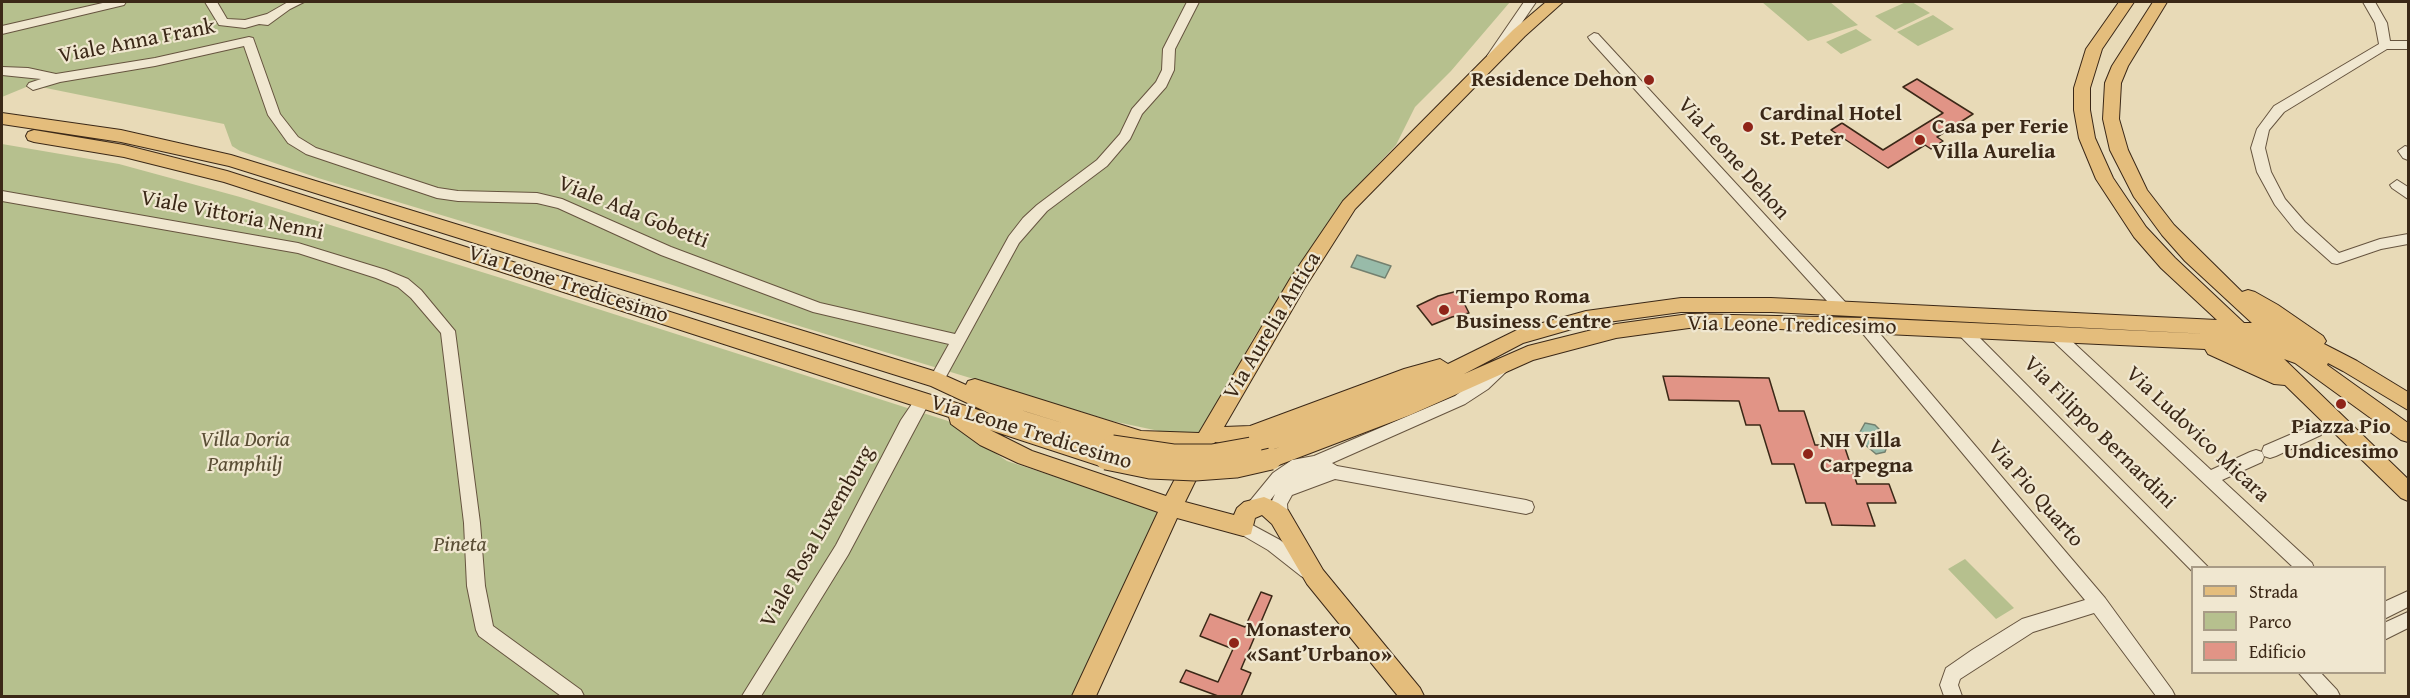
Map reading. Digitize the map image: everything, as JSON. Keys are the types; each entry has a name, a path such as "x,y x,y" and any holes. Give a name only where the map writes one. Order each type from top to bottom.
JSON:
{"main road":[{"path":"1488,64 1526,26 1555,2"},
{"path":"2126,2 2099,42 2086,72 2082,99 2087,138 2100,172 2125,212 2149,242 2202,296 2409,492"},
{"path":"2160,2 2115,76 2111,102 2113,130 2128,171 2145,199 2185,248 2298,355 2409,434"},
{"name":"Via Aurelia Antica","path":"1084,696 1171,507 1207,437 1297,284 1352,200 1488,64"},
{"name":"Via Leone Tredicesimo","path":"2,119 121,136 231,161 937,380 1022,419 1150,468 1195,470 1236,467 1271,459 1403,409 1545,348 1638,327 1689,321 1758,321 2057,336 2191,333 2237,329 2277,335"},
{"name":"Via Leone Tredicesimo","path":"2,132 108,148 209,172 944,407 1109,452 1212,455 1251,448 1323,424 1431,382 1503,343 1549,327 1641,309 1722,304 1842,308 2191,333 2298,355"},
{"path":"2230,291 2264,304 2350,366 2409,402"},
{"path":"2202,296 2201,314 2191,333 2300,387"},
{"path":"2277,335 2307,345 2350,366"},
{"path":"2298,355 2338,373 2409,414"},
{"path":"937,380 985,389 1141,439 1180,442 1207,437 1251,434 1404,377 1467,362"},
{"path":"944,407 987,439 1024,457 1171,507 1243,527 1245,513 1256,506 1270,508 1280,517 1315,577 1412,696"},
{"path":"2346,430 2409,476"}],"street":[{"path":"2,30 120,2"},
{"path":"211,2 223,22 245,24 270,17 298,2"},
{"path":"937,380 1014,240 1042,208 1102,164 1125,136 1137,112 1161,84 1168,70 1169,49 1193,2"},
{"name":"Via Aurelia Antica","path":"1488,64 1530,2"},
{"path":"2369,2 2381,23 2385,45"},
{"path":"249,41 255,30 270,17"},
{"name":"Via Leone Dehon","path":"1594,37 1842,308"},
{"name":"Viale Ada Gobetti","path":"249,41 264,92 274,115 293,140 311,151 437,193 458,196 537,198 562,204 666,251 818,308 958,340"},
{"name":"Viale Anna Frank","path":"46,82 155,62 249,41"},
{"path":"2409,45 2385,45 2280,109 2267,123 2259,141 2262,166 2276,196 2300,226 2337,259 2380,244 2409,239"},
{"path":"2,71 28,72 46,82"},
{"path":"2,81 13,76 46,82"},
{"path":"2397,185 2409,194"},
{"name":"Viale Vittoria Nenni","path":"2,196 298,248 381,274 403,284 416,294 448,331 472,523 476,586 485,630 576,696"},
{"name":"Via Pio Quarto","path":"1863,325 2099,604 2166,696"},
{"name":"Via Filippo Bernardini","path":"1964,331 2200,566"},
{"name":"Via Ludovico Micara","path":"2057,336 2305,566"},
{"path":"1256,506 1270,487 1298,465 1319,461 1467,396 1483,385 1506,363"},
{"name":"Viale Rosa Luxemburg","path":"751,696 842,550 907,425 923,399"},
{"path":"2209,478 2315,430"},
{"path":"1319,461 1334,472 1526,507"},
{"path":"1280,517 1279,503 1283,495 1293,482 1319,461"},
{"path":"1283,495 1334,472"},
{"path":"1243,527 1274,545 1315,577"},
{"path":"2386,610 2409,599"},
{"path":"1953,696 1949,685 1952,674 1978,656 2028,625 2099,604"},
{"path":"2386,632 2409,620"},
{"path":"2309,674 2331,696"}],"green space":[{"path":"2,2 1510,2 1451,71 1415,107 1396,145 1343,201 1254,337 1202,432 1173,434 1112,421 318,178 240,151 232,146 224,124 31,85 2,97"},
{"path":"1762,2 1830,2 1858,25 1808,41"},
{"path":"1906,2 1912,2 1930,13 1895,30 1875,16"},
{"path":"1933,15 1954,29 1918,46 1897,32"},
{"path":"1856,29 1872,40 1841,54 1826,42"},
{"name":"Villa Doria Pamphilj","path":"2,144 119,164 240,197 501,278 948,421 1007,461 1160,511 1072,696 2,696"},
{"path":"1965,559 2014,608 1996,619 1948,569"}],"shaded area":[{"path":"1357,255 1391,266 1385,278 1351,267"},
{"path":"1865,423 1875,425 1883,433 1887,446 1885,452 1876,454 1863,443 1860,432"}],"building":[{"path":"1917,79 1973,114 1937,137 1943,141 1931,149 1925,145 1888,168 1831,130 1842,123 1883,150 1943,113 1903,87"},
{"name":"Tiempo Roma Business Centre","path":"1458,291 1469,313 1432,325 1417,306 1438,296"},
{"name":"NH Villa Carpegna","path":"1663,376 1769,378 1779,411 1804,411 1815,445 1844,445 1857,484 1889,484 1896,503 1867,503 1875,526 1832,525 1825,503 1806,503 1794,464 1772,464 1760,425 1746,425 1739,401 1669,400"},
{"name":"Monastero «Sant’Urbano»","path":"1261,592 1272,596 1241,669 1251,673 1241,696 1218,696 1180,682 1186,670 1218,682 1233,649 1200,636 1210,614 1245,627"}],"place":[{"name":"Residence Dehon","path":"1649,80"},
{"name":"Cardinal Hotel St. Peter","path":"1748,127"},
{"name":"Casa per Ferie Villa Aurelia","path":"1920,140"},
{"name":"Tiempo Roma Business Centre","path":"1444,310"},
{"name":"Piazza Pio Undicesimo","path":"2341,404"},
{"name":"NH Villa Carpegna","path":"1808,454"},
{"name":"Monastero «Sant’Urbano»","path":"1234,643"}],"park label":[{"name":"Pineta","path":"460,545"}]}
